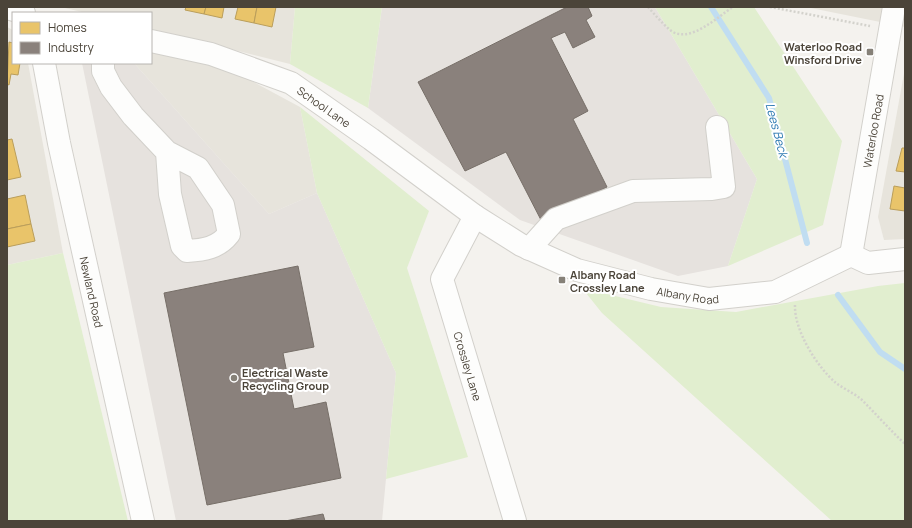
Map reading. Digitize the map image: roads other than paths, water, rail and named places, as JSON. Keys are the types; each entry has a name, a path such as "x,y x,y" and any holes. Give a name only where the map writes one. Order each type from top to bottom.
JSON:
{"street":[{"name":"Waterloo Road","path":"851,255 894,7"},
{"path":"7,8 21,12"},
{"name":"School Lane","path":"152,41 211,54 291,83 371,139 475,216"},
{"name":"Newland Road","path":"44,64 59,143 143,521"},
{"path":"102,64 103,71 120,100 167,152"},
{"path":"529,249 556,219 633,191 712,189 724,187 717,127"},
{"name":"Albany Road","path":"475,216 529,249 577,270 651,289 709,299 775,292 851,255"},
{"name":"Crossley Lane","path":"475,216 442,279 516,521"},
{"path":"851,255 868,263 905,259"}],"waterway":[{"name":"Lees Beck","path":"711,7 769,98 807,243"},
{"name":"Lees Beck","path":"838,295 880,352 905,369"}],"place":[{"name":"Waterloo Road Winsford Drive","path":"870,52"},
{"name":"Albany Road Crossley Lane","path":"562,280"},
{"name":"Electrical Waste Recycling Group","path":"234,378"}]}
